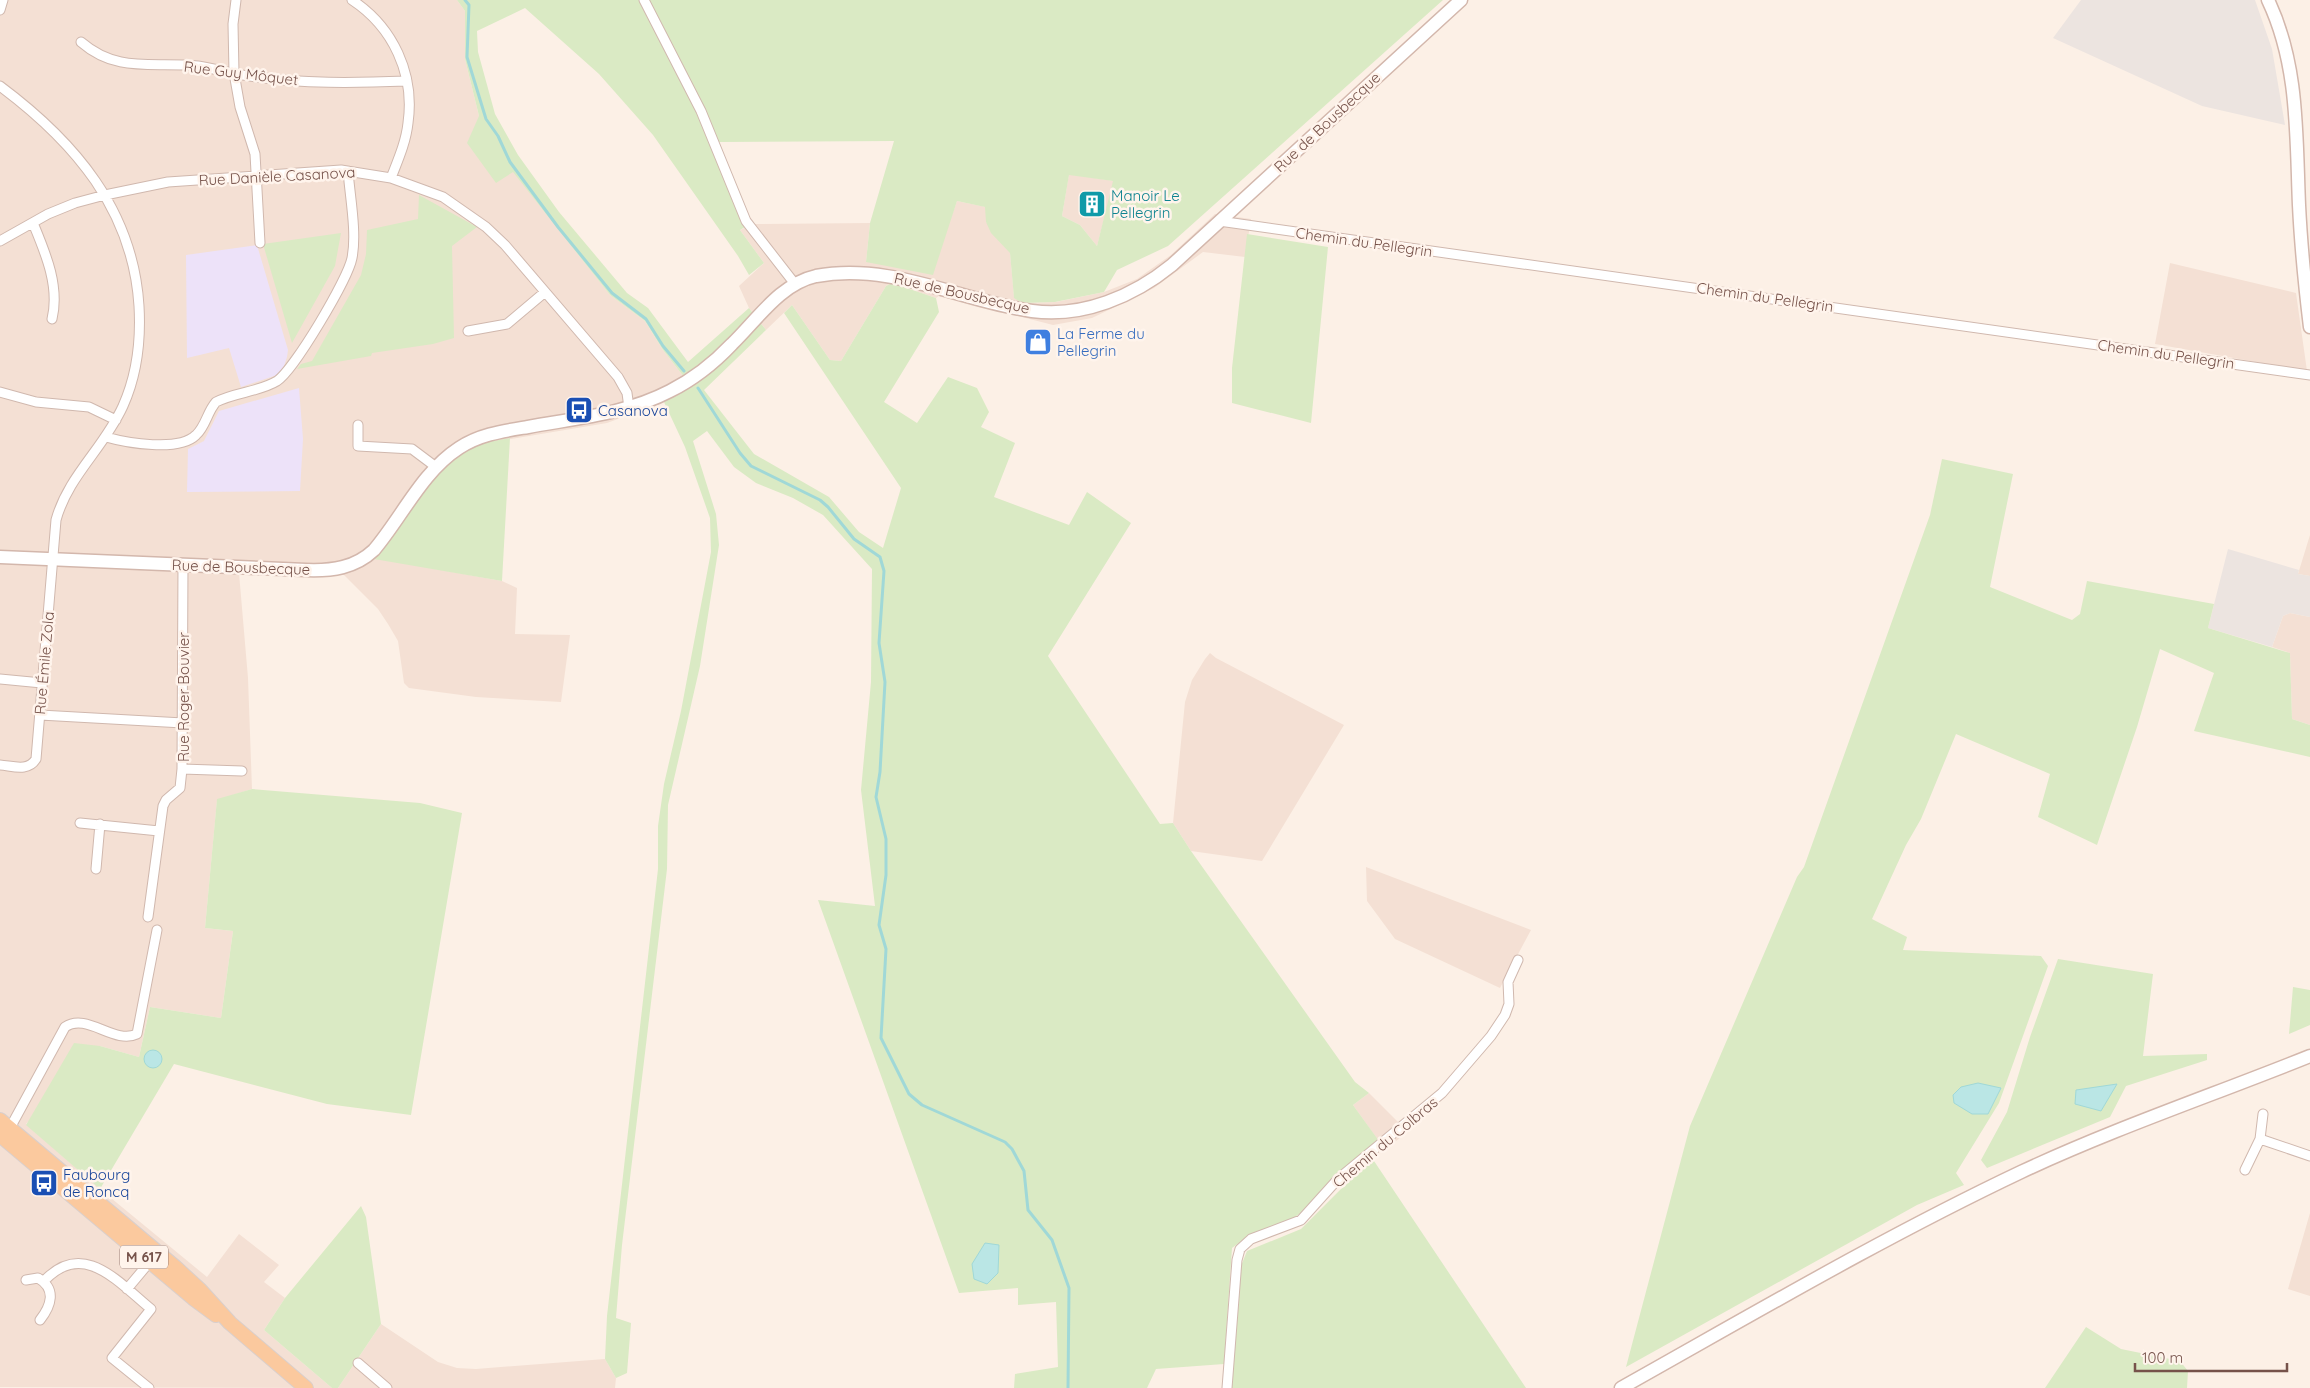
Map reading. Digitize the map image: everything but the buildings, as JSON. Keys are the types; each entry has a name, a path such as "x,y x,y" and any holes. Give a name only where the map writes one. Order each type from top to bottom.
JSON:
{"main road":[{"name":"M 617","path":"3,1127 154,1257 202,1306 230,1323 306,1388"}],"street":[{"path":"0,10 3,0"},
{"path":"236,0 233,24 234,73 240,107 254,146 260,243"},
{"path":"352,0 372,16 388,35 402,59 407,81 410,106 408,124 391,178"},
{"path":"644,0 701,111 746,221 794,284"},
{"name":"Rue de Bousbecque","path":"0,557 316,570 347,567 362,560 374,550 436,467 461,446 484,436 629,408 658,397 700,373 730,347 781,294 794,284 808,278 827,275 875,274 930,285 1032,311 1076,310 1116,299 1149,282 1172,264 1461,0"},
{"path":"2268,0 2282,34 2292,78 2297,132 2301,246 2308,291 2310,327"},
{"name":"Rue Guy Môquet","path":"81,42 93,52 127,64 196,66 294,81 407,81"},
{"name":"Rue Émile Zola","path":"0,86 35,113 68,146 105,195 123,230 132,255 136,274 139,312 139,341 135,371 116,420 106,437 79,471 62,503 55,528 37,757 32,765 24,768 0,765"},
{"path":"106,437 130,442 183,443 197,435 216,402 269,385 288,372 341,284 351,263 353,245 348,171"},
{"name":"Rue Danièle Casanova","path":"0,241 66,207 105,195 179,181 348,171 391,178 433,193 471,215 505,245 618,377 627,392 629,408"},
{"name":"Chemin du Pellegrin","path":"1219,221 2310,375"},
{"path":"33,223 45,252 52,277 54,305 52,319"},
{"path":"468,331 507,324 545,292"},
{"path":"0,392 36,402 89,407 116,420"},
{"path":"358,425 358,446 412,449 436,467"},
{"name":"Rue Roger Bouvier","path":"183,565 182,769 242,772"},
{"path":"0,678 42,683"},
{"path":"40,715 183,723"},
{"path":"148,917 163,804 181,786 182,769"},
{"path":"80,822 160,831"},
{"path":"96,869 100,824"},
{"path":"3,1127 68,1025 78,1022 114,1034 137,1034 157,930"},
{"name":"Chemin du Colbras","path":"1227,1388 1237,1260 1243,1245 1250,1239 1301,1220 1338,1180 1442,1093 1491,1036 1505,1014 1509,1004 1508,982 1518,960"},
{"path":"1621,1388 1834,1268 1979,1192 2127,1125 2309,1057"},
{"path":"2245,1170 2260,1139 2262,1114"},
{"path":"2260,1139 2310,1156"},
{"path":"127,1289 154,1257"},
{"path":"44,1281 63,1265 81,1263 102,1269 151,1309 112,1358 149,1388"},
{"path":"26,1280 35,1278 44,1281 49,1288 51,1299 40,1320"},
{"path":"358,1363 387,1388"}],"shaded area":[{"path":"0,0 457,0 465,11 465,59 479,116 513,171 610,295 645,321 663,350 691,386 664,402 607,423 481,444 454,459 432,483 375,558 502,581 517,588 515,634 570,635 561,702 476,697 409,688 404,683 398,641 378,609 344,575 239,573 248,678 252,789 217,800 205,928 233,931 221,1018 150,1007 139,1057 100,1046 26,1124 100,1189 207,1277 239,1234 279,1265 264,1282 285,1298 264,1330 332,1388 0,1387"},
{"path":"2081,0 2255,0 2272,49 2285,125 2202,106 2053,38"},
{"path":"1069,174 1114,181 1097,246 1080,225 1062,216"},
{"path":"957,201 986,207 986,222 1010,252 1014,297 1022,303 1056,302 1104,292 1137,279 1171,255 1215,214 1251,219 1245,257 1203,252 1154,288 1092,318 1053,325 939,296 936,298 892,283 886,286 841,361 830,360 792,305 766,330 749,308 739,286 764,263 740,230 753,224 870,223 866,262 948,226"},
{"path":"257,245 288,350 284,366 277,375 241,387 229,348 187,358 186,255"},
{"path":"2170,263 2296,293 2307,371 2155,344"},
{"path":"299,388 303,439 300,491 187,492 188,449 204,441 219,411"},
{"path":"2310,535 2310,576 2298,574"},
{"path":"2228,549 2299,570 2298,574 2310,576 2310,617 2290,613 2283,616 2272,647 2208,628"},
{"path":"2290,613 2310,617 2310,725 2292,719 2290,653 2272,647 2283,616"},
{"path":"1210,653 1216,658 1344,725 1262,861 1191,851 1173,823 1185,702 1192,680"},
{"path":"1366,867 1531,930 1500,988 1395,939 1367,901"},
{"path":"1369,1093 1398,1122 1405,1121 1412,1128 1385,1150 1353,1105"},
{"path":"2310,1213 2310,1296 2288,1289"},
{"path":"381,1324 438,1362 457,1368 476,1369 605,1359 616,1378 615,1388 338,1388"}],"green space":[{"path":"457,0 1443,0 1168,246 1117,270 1104,292 1055,302 1022,303 1014,298 1010,253 991,233 986,222 985,207 957,201 933,275 866,262 870,223 894,141 719,142 712,145 745,227 740,230 764,263 749,275 738,256 653,135 599,74 525,8 477,31 478,52 495,114 518,155 559,212 627,293 648,308 688,362 749,308 766,330 704,390 754,454 829,497 859,532 883,548 901,488 784,313 792,305 830,360 841,361 886,286 892,283 936,298 939,312 884,402 917,423 948,377 977,388 989,412 981,427 1015,443 994,497 1069,525 1087,492 1131,523 1048,656 1160,824 1173,823 1355,1082 1369,1093 1353,1105 1379,1141 1322,1196 1297,1216 1285,1223 1246,1238 1232,1248 1224,1364 1156,1369 1147,1388 1014,1388 1015,1374 1058,1367 1056,1302 1018,1305 1018,1288 959,1293 818,900 875,906 861,790 871,682 872,569 823,515 793,498 756,483 734,467 707,431 693,441 716,514 719,545 700,666 668,805 667,869 622,1245 616,1318 631,1323 627,1373 616,1378 605,1359 607,1316 658,869 658,826 664,784 681,711 711,552 710,518 685,447 664,402 691,386 663,350 645,321 610,295 513,172 496,183 467,143 479,116 465,59 465,11","holes":["1069,175 1113,181 1097,246 1080,225 1062,216"]},
{"path":"419,195 477,227 452,246 454,338 433,344 372,353 371,356 297,369 301,364 312,361 361,275 366,254 367,230 418,219"},
{"path":"341,233 335,266 292,343 263,244"},
{"path":"1247,234 1328,247 1311,423 1232,403 1232,368"},
{"path":"510,438 502,581 374,559 408,511 434,479 449,465 464,453 480,444"},
{"path":"1942,459 2013,474 1990,587 2072,620 2080,614 2087,581 2214,604 2208,628 2290,653 2292,719 2310,725 2310,757 2194,731 2214,673 2160,649 2137,727 2097,845 2038,817 2050,774 1956,734 1921,819 1906,845 1872,919 1907,937 1903,950 2041,956 2048,966 1999,1103 1956,1173 1964,1185 1917,1205 1626,1367 1690,1126 1797,877 1804,867 1930,515"},
{"path":"252,789 420,803 462,813 411,1115 327,1104 174,1064 100,1189 26,1125 74,1043 100,1046 139,1057 150,1007 221,1018 233,931 205,928 217,799"},
{"path":"2058,959 2153,974 2143,1056 2207,1054 2207,1060 2126,1086 2110,1117 1987,1168 1981,1160 2007,1112 2030,1037"},
{"path":"2293,987 2310,990 2310,1025 2289,1034"},
{"path":"1372,1158 1526,1388 1231,1388 1241,1266 1247,1251 1301,1229"},
{"path":"361,1206 366,1217 381,1324 338,1388 332,1388 264,1330 285,1298"},
{"path":"2086,1327 2121,1349 2180,1361 2188,1371 2187,1388 2045,1388"}],"water":[{"path":"153,1050 159,1053 162,1059 159,1065 153,1068 147,1065 144,1059 147,1053"},
{"path":"1978,1083 2001,1088 1988,1114 1972,1114 1954,1103 1953,1095 1961,1087"},
{"path":"2117,1084 2101,1111 2075,1104 2076,1090"},
{"path":"985,1243 999,1245 998,1273 987,1284 974,1279 972,1264"}],"waterway":[{"path":"465,0 469,5 467,57 486,119 498,136 510,162 558,227 612,293 646,319 663,346 684,371"},
{"path":"698,388 740,453 751,466 820,500 854,539 880,557 884,571 879,643 885,682 880,772 876,797 886,839 886,875 879,925 886,949 881,1038 909,1094 922,1105 1005,1142 1012,1149 1024,1171 1028,1210 1052,1240 1069,1288 1068,1388"}],"place":[{"name":"Manoir Le Pellegrin","path":"1092,204"},
{"name":"La Ferme du Pellegrin","path":"1038,342"},
{"name":"Casanova","path":"579,410"},
{"name":"Faubourg de Roncq","path":"44,1183"}]}
